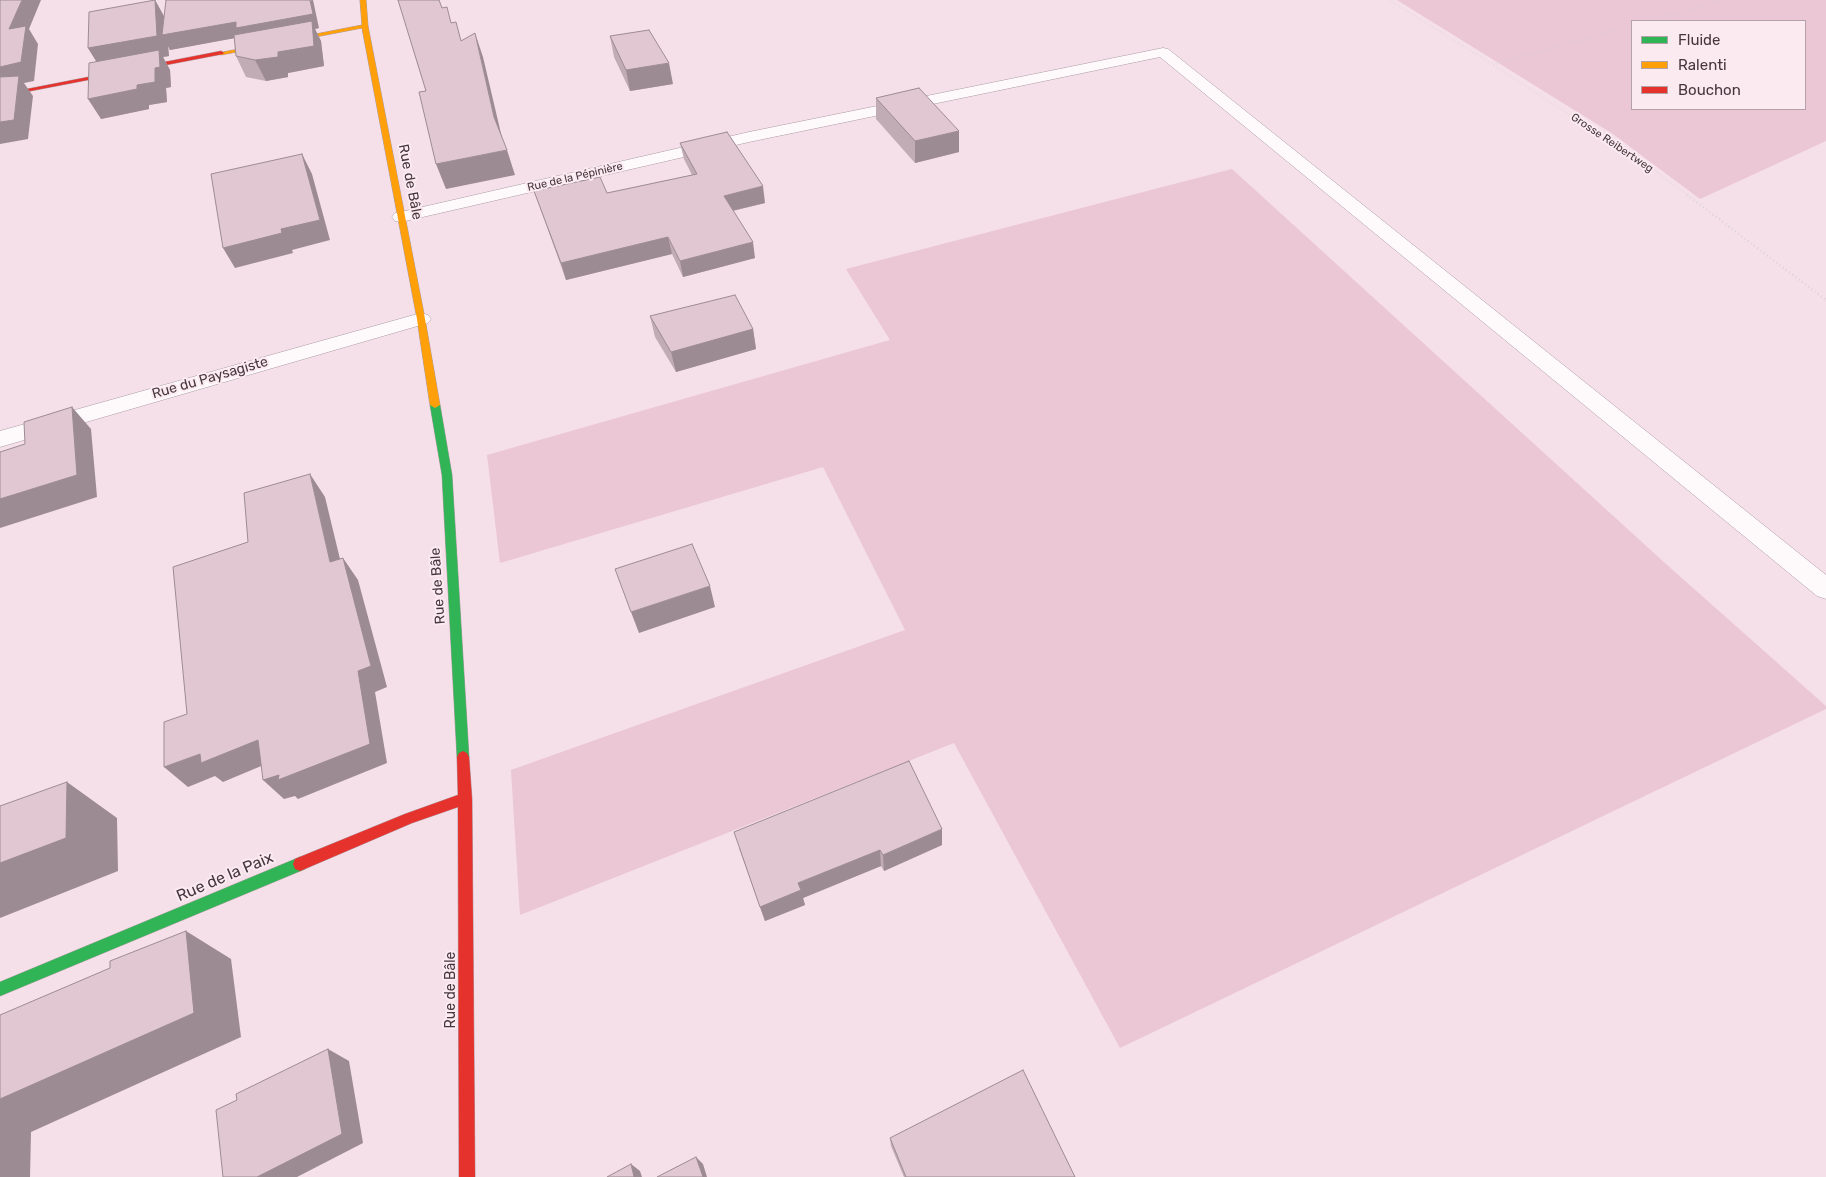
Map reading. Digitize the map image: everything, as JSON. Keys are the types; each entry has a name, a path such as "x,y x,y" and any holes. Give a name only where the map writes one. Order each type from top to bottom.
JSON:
{"street":[{"name":"Rue de Bâle","path":"363,0 365,26 421,320 447,475 464,799 467,1177"},
{"path":"20,91 365,26"},
{"name":"Rue de la Paix","path":"0,989 410,818 464,799"}],"lane":[{"name":"Rue de la Pépinière","path":"401,216 749,137 1164,52 1826,589"},
{"name":"Rue du Paysagiste","path":"0,439 421,320"}],"path":[{"name":"Grosse Reibertweg","path":"1389,0 1492,64 1650,168 1826,300"},
{"path":"1654,20 1725,0"},
{"path":"1492,64 1631,26"}],"shaded area":[{"path":"1397,0 1826,0 1826,141 1700,199 1613,134"},
{"path":"1232,169 1666,564 1826,706 1826,709 1120,1048 954,743 520,915 511,770 905,630 823,467 500,563 487,455 890,340 846,269"}],"building":[{"path":"0,0 22,0 9,29 26,26 21,62 0,67"},
{"path":"155,0 157,36 88,48 89,12"},
{"path":"166,0 310,0 313,14 236,28 236,22 162,35"},
{"path":"398,0 439,0 442,8 447,7 451,23 456,22 461,41 475,33 494,117 507,150 436,164 419,92 426,91"},
{"path":"312,21 314,46 278,52 278,57 255,60 236,56 234,35"},
{"path":"649,30 669,63 626,70 610,36"},
{"path":"159,50 160,67 155,68 155,82 137,85 137,89 88,99 89,63"},
{"path":"19,76 14,120 0,122 0,77"},
{"path":"919,88 959,131 915,141 876,98"},
{"path":"727,132 763,186 724,196 753,242 680,261 668,237 561,263 534,191 600,177 607,193 697,174 680,143"},
{"path":"302,154 320,220 281,229 282,233 223,248 211,174"},
{"path":"735,295 753,329 671,352 650,316"},
{"path":"72,407 77,475 0,499 0,452 25,444 24,422"},
{"path":"310,474 330,562 343,558 371,666 358,671 370,744 278,780 279,775 263,780 258,740 201,763 200,754 164,767 164,722 187,714 173,567 248,542 244,493"},
{"path":"692,544 710,586 631,612 615,569"},
{"path":"909,761 942,829 883,855 880,850 798,883 801,890 760,907 734,832"},
{"path":"67,782 66,838 0,863 0,806"},
{"path":"186,931 194,1013 0,1099 0,1015 110,968 110,961"},
{"path":"328,1049 342,1134 257,1177 223,1177 216,1110 237,1100 236,1094"},
{"path":"1023,1070 1075,1177 906,1177 890,1138"},
{"path":"696,1157 703,1177 657,1177"},
{"path":"631,1164 634,1177 607,1177"}],"traffic: fast":[{"path":"435,405 447,475 463,757"},
{"path":"0,989 300,864"}],"traffic: slow":[{"path":"363,0 365,26 421,319 435,405"},
{"path":"221,53 365,26"}],"traffic: jam":[{"path":"20,91 221,53"},
{"path":"463,757 465,799 467,1177"},
{"path":"300,864 410,818 465,799"}]}
